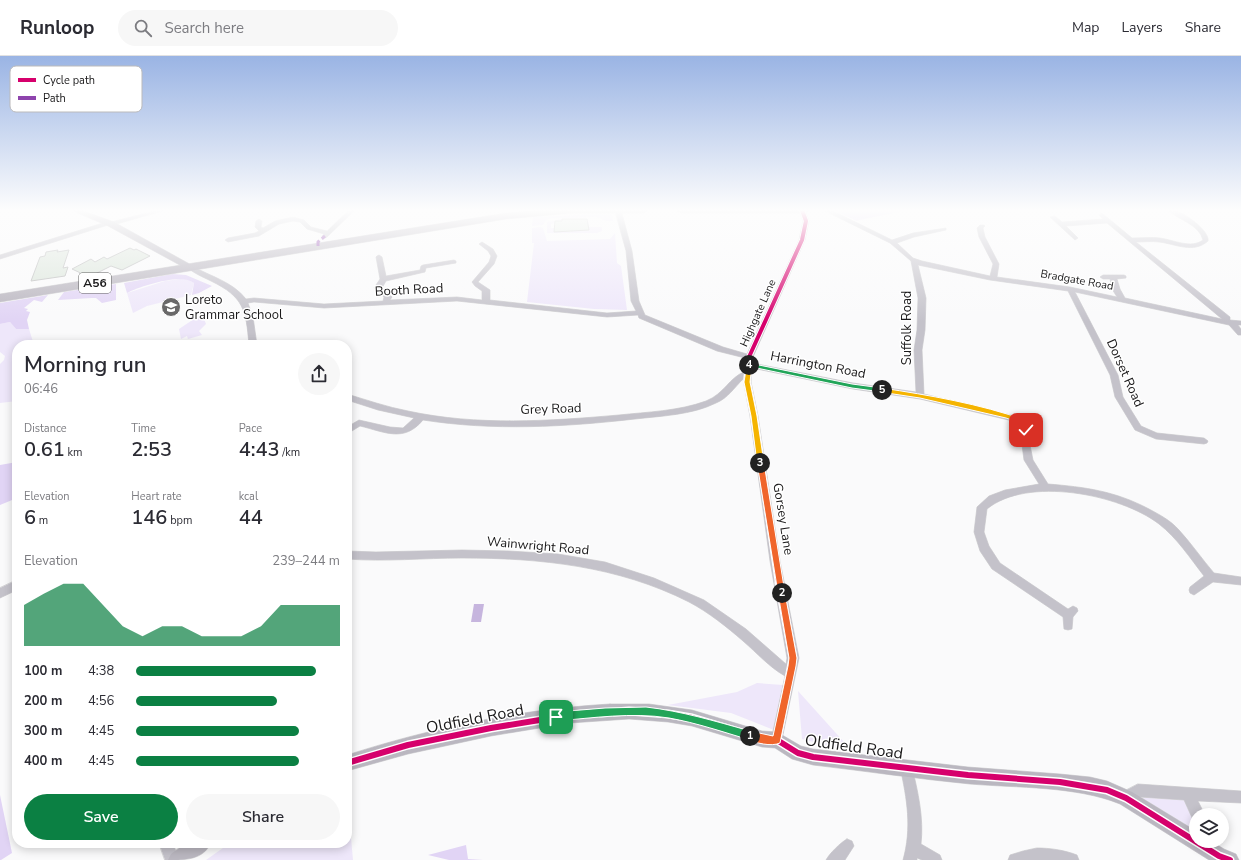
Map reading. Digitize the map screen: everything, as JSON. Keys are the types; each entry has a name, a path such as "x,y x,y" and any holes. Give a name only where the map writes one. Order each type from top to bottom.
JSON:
{"highway":[{"name":"A56","path":"0,298 311,248"}],"street":[{"path":"0,257 30,248"},
{"path":"154,248 228,287 244,302 251,328 252,340"},
{"path":"486,302 486,290 477,285 475,282 492,263 494,256 491,250 487,248"},
{"path":"628,248 635,300 640,313 651,320 720,349 749,365"},
{"name":"Highgate Lane","path":"749,365 799,248"},
{"name":"Bradgate Road","path":"898,248 914,261 993,278 1070,289 1241,323"},
{"path":"987,248 996,264 993,278"},
{"path":"1139,248 1230,322 1241,333"},
{"path":"379,257 382,265 383,280 378,288 388,297 386,303"},
{"name":"Suffolk Road","path":"914,261 922,298 921,330 918,350 920,396"},
{"path":"383,280 424,271 423,267 454,262"},
{"path":"1103,277 1124,277"},
{"path":"1113,278 1116,289 1122,299"},
{"name":"Dorset Road","path":"1070,289 1114,375 1119,397 1138,428 1156,436 1204,441"},
{"name":"Booth Road","path":"244,302 254,300 324,306 457,299 607,315 640,313"},
{"name":"Harrington Road","path":"749,365 852,386 920,396 1007,416 1023,422 1025,425 1026,445 1030,460 1045,487"},
{"name":"Grey Road","path":"352,399 420,417 479,422 570,422 635,416 705,404 724,395 742,376 749,365"},
{"name":"Gorsey Lane","path":"749,365 747,382 754,416 774,553 793,658 777,740"},
{"path":"352,428 359,423 406,431 414,425 420,417"},
{"path":"1070,617 996,566 984,548 980,532 982,507 992,499 1005,494 1045,487 1085,491 1127,502 1161,520 1175,532 1211,577 1240,581"},
{"name":"Wainwright Road","path":"352,555 389,557 461,554 524,556 586,564 622,571 649,580 699,603 742,634 780,667 791,673"},
{"path":"1194,590 1211,577"},
{"path":"0,594 12,588"},
{"name":"Oldfield Road","path":"352,762 414,744 473,731 556,717 605,712 646,711 670,714 709,723 762,739 777,740 805,756 968,775 1090,786 1107,790 1126,798 1220,852"},
{"path":"906,767 916,816 912,854 935,860"},
{"path":"1126,798 1138,790 1241,797"},
{"path":"1188,794 1195,808"},
{"path":"168,848 172,860"},
{"path":"177,860 195,848"},
{"path":"1015,860 1028,855 1043,854 1072,860"}],"shaded area":[{"path":"533,248 616,248 617,263 621,266 627,310 594,309 527,302"},
{"path":"172,274 186,275 212,286 192,295 194,283 188,280 180,279 151,284 127,293 124,283"},
{"path":"180,279 190,280 194,283 191,295 147,306 133,313 127,293 165,281"},
{"path":"116,284 116,300 102,303 96,298 58,300 64,292"},
{"path":"48,295 42,302 34,300 24,308 28,309 26,311 30,312 27,320 29,329 16,329 10,322 0,324 0,303"},
{"path":"200,315 206,324 199,331 202,335 188,339 187,336 181,339 179,329"},
{"path":"10,322 16,329 29,329 32,340 12,340 12,402 0,403 0,364 4,360 5,356 0,352 0,324"},
{"path":"12,463 12,500 0,505 0,465"},
{"path":"474,604 484,604 481,622 471,622"},
{"path":"757,683 783,685 784,734 731,713 668,705 737,692"},
{"path":"798,691 853,752 802,739"},
{"path":"1138,790 1188,794 1193,808 1189,808 1189,837 1126,798"},
{"path":"0,795 12,853 1,860 0,860"},
{"path":"466,845 468,859 483,860 449,860 428,855"},
{"path":"223,848 352,848 353,860 206,860"},
{"path":"1206,848 1215,848 1219,856"}],"building":[{"path":"130,248 134,250 136,249 150,256 122,270 111,266 93,275 91,274 87,276 72,269 91,259 95,262 104,257 107,259"},
{"path":"58,250 57,252 69,250 63,268 68,267 65,276 31,281 40,257 45,256 46,252"}],"cycle path":[{"path":"777,740 793,658 775,561 754,416 747,382 749,357 799,248"},
{"path":"352,762 429,740 551,718 590,713 629,711 668,714 704,722 762,739 777,740 798,753 813,757 968,775 1060,782 1107,790 1126,798 1219,856 1230,860"}],"place":[{"name":"Loreto Grammar School","path":"171,307"}],"route":[{"path":"556,717 605,712 646,711 670,714 709,723 762,739 777,740 793,658 787,619 775,561 754,416 747,382 749,365 852,386 920,396 1007,416 1023,422 1026,430"}]}
